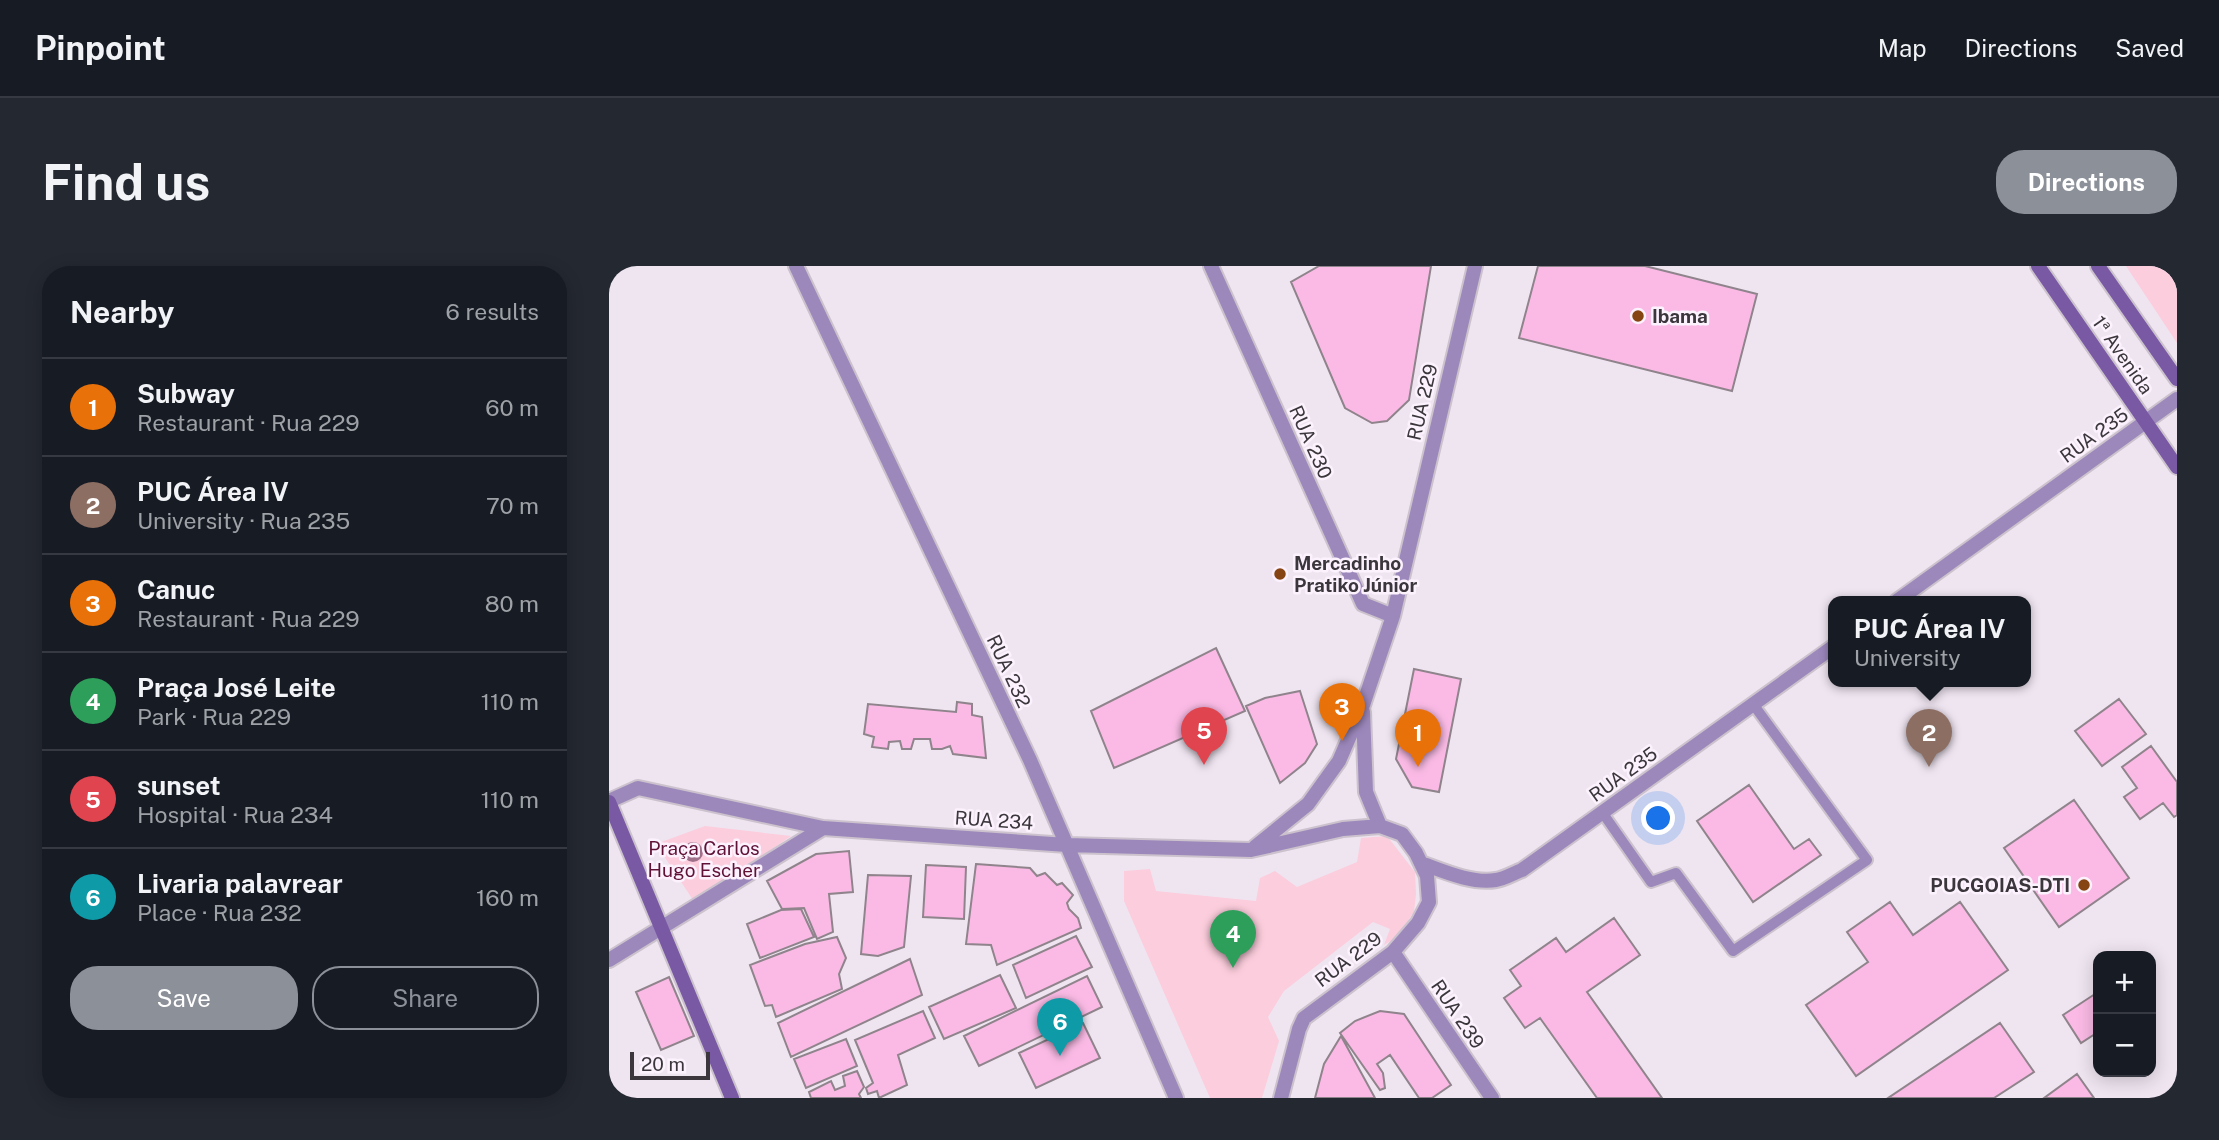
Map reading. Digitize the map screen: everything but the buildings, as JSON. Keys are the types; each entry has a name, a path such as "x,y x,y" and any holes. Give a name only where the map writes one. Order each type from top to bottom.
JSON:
{"main road":[{"name":"1ª Avenida","path":"2038,266 2177,467"},
{"name":"1ª Avenida","path":"2098,266 2177,380"},
{"path":"609,802 732,1098"}],"street":[{"name":"RUA 232","path":"796,266 1030,760 1176,1098"},
{"name":"RUA 230","path":"1211,266 1363,604 1393,616"},
{"name":"RUA 229","path":"1251,850 1308,804 1339,761 1362,708 1393,616 1475,266"},
{"name":"RUA 235","path":"1904,596 2177,399"},
{"name":"RUA 235","path":"1421,863 1477,880 1496,880 1522,870 1828,651"},
{"name":"RUA 229","path":"1281,1098 1304,1018 1393,952 1418,923 1429,902 1427,876 1421,863 1402,834 1380,826 1366,792 1362,708"},
{"name":"RUA 234","path":"609,802 638,788 823,828 1067,845 1251,850 1343,829 1380,826"},
{"path":"609,960 823,828"},
{"name":"RUA 239","path":"1393,952 1492,1098"}],"lane":[{"path":"1602,812 1651,882 1676,873 1733,951 1867,860 1753,704"}],"green space":[{"path":"2126,266 2177,266 2177,343"},
{"name":"Praça Carlos Hugo Escher","path":"705,826 791,836 695,903 656,844"},
{"path":"1387,836 1415,872 1414,912 1396,938 1384,945 1390,929 1373,922 1284,991 1268,1017 1279,1041 1262,1098 1210,1098 1124,901 1124,871 1150,869 1156,891 1256,901 1260,878 1275,871 1297,887 1357,862 1361,838"}],"place":[{"name":"Ibama","path":"1638,316"},
{"name":"Mercadinho Pratiko Júnior","path":"1280,574"},
{"name":"Canuc","path":"1342,741"},
{"name":"sunset","path":"1204,765"},
{"name":"Subway","path":"1418,767"},
{"name":"PUC Área IV","path":"1929,767"},
{"name":"PUCGOIAS-DTI","path":"2084,885"},
{"name":"Praça José Leite","path":"1233,968"},
{"name":"Livaria palavrear","path":"1060,1056"}]}
